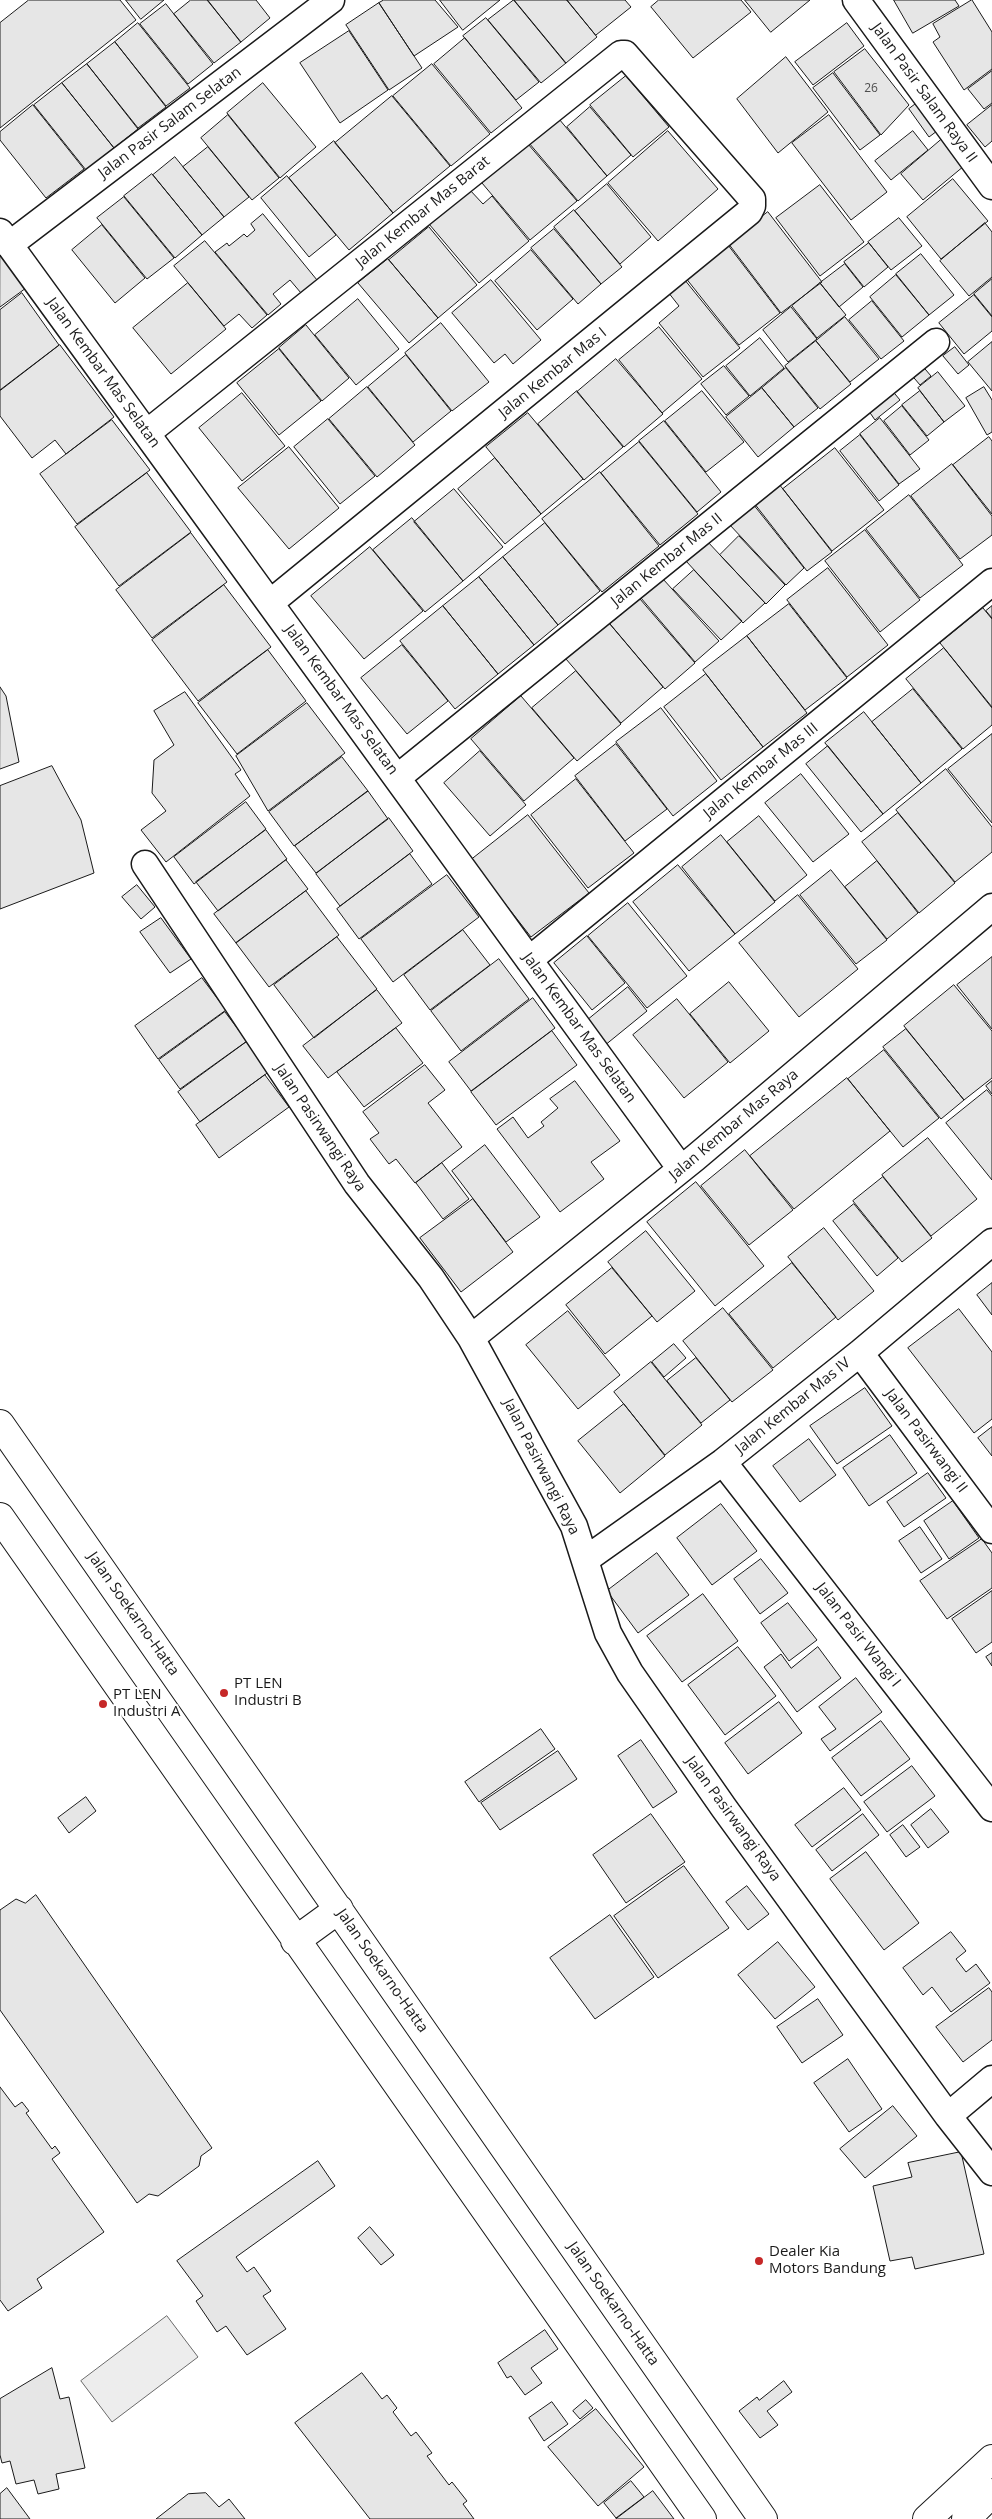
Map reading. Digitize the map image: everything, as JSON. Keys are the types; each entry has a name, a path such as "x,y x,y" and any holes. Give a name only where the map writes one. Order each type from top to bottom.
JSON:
{"main road":[{"name":"Jalan Soekarno-Hatta","path":"0,1424 763,2519"},
{"path":"0,1517 295,1941 702,2519"},
{"path":"295,1941 339,1909"},
{"path":"927,2519 992,2459"},
{"path":"966,2519 992,2493"}],"street":[{"name":"Jalan Pasir Salam Selatan","path":"5,238 330,0"},
{"name":"Jalan Pasir Salam Raya II","path":"856,0 992,186"},
{"name":"Jalan Kembar Mas Barat","path":"146,433 620,54 625,54 688,127"},
{"name":"Jalan Kembar Mas I","path":"270,603 749,212 752,206 752,199 688,127"},
{"name":"Jalan Kembar Mas Selatan","path":"5,238 681,1169"},
{"name":"Jalan Kembar Mas II","path":"398,778 936,342"},
{"name":"Jalan Kembar Mas III","path":"529,960 992,582"},
{"name":"Jalan Pasirwangi Raya","path":"145,864 357,1184 431,1278 471,1338 574,1526 591,1586 608,1633 630,1673 724,1808 948,2116 992,2172"},
{"name":"Jalan Kembar Mas Raya","path":"471,1338 681,1169 992,907"},
{"name":"Jalan Kembar Mas IV","path":"585,1560 723,1462 860,1353 992,1242"},
{"name":"Jalan Pasirwangi II","path":"860,1353 992,1530"},
{"name":"Jalan Pasir Wangi I","path":"723,1462 992,1808"},
{"path":"948,2116 992,2079"}],"shaded area":[{"path":"167,2316 198,2357 112,2422 81,2381"}],"building":[{"path":"29,0 120,0 136,20 0,128 0,23"},
{"path":"126,0 164,0 141,19"},
{"path":"191,0 207,0 241,42 214,63 174,14"},
{"path":"208,0 256,0 270,18 241,42"},
{"path":"384,0 435,0 458,27 414,56 379,3"},
{"path":"440,0 500,0 463,30"},
{"path":"514,0 566,63 541,83 488,20"},
{"path":"514,0 567,0 597,37 566,63"},
{"path":"567,0 625,0 631,7 596,35"},
{"path":"659,0 741,0 751,12 693,58 651,7"},
{"path":"745,0 810,0 771,32"},
{"path":"894,0 955,0 959,6 913,33"},
{"path":"972,0 992,32 992,69 964,90 933,42 940,37 933,24"},
{"path":"379,3 422,68 389,90 346,25"},
{"path":"166,4 213,64 188,84 140,24"},
{"path":"486,18 539,82 516,100 463,36"},
{"path":"138,23 190,88 166,106 115,42"},
{"path":"847,23 864,46 813,85 795,62"},
{"path":"349,31 388,90 340,123 300,63"},
{"path":"465,38 522,108 491,133 434,64"},
{"path":"115,42 166,107 138,128 87,64"},
{"path":"865,49 909,105 881,135 834,72"},
{"path":"786,57 828,112 778,153 737,99"},
{"path":"87,64 138,129 114,148 62,83"},
{"path":"432,64 490,134 451,166 393,96"},
{"path":"992,71 992,103 984,109 968,89"},
{"path":"833,73 880,135 860,150 813,88"},
{"path":"626,76 669,127 633,157 590,105"},
{"path":"62,83 114,148 86,170 34,105"},
{"path":"263,83 316,147 280,178 227,113"},
{"path":"392,96 450,166 393,213 335,143"},
{"path":"921,100 941,128 929,137 909,109"},
{"path":"33,105 84,169 46,198 0,140 0,132"},
{"path":"992,105 992,141 985,147 967,125"},
{"path":"590,107 631,155 607,176 567,127"},
{"path":"228,115 279,178 252,200 201,138"},
{"path":"829,115 887,192 851,220 792,143"},
{"path":"559,119 607,176 578,201 529,143"},
{"path":"668,131 718,189 658,241 608,183"},
{"path":"913,131 928,150 891,180 875,161"},
{"path":"942,139 964,166 923,200 901,174"},
{"path":"334,141 393,213 349,250 289,178"},
{"path":"528,144 577,201 530,240 482,183"},
{"path":"208,147 249,197 224,217 183,167"},
{"path":"175,157 224,217 202,235 153,175"},
{"path":"152,174 202,235 175,258 124,196"},
{"path":"287,176 336,235 309,257 261,198"},
{"path":"953,179 988,221 941,259 907,217"},
{"path":"607,184 651,237 620,264 575,211"},
{"path":"820,185 864,242 820,276 776,218"},
{"path":"469,189 483,204 492,196 529,241 479,283 429,224"},
{"path":"124,197 174,258 147,279 97,218"},
{"path":"574,210 622,267 601,284 554,227"},
{"path":"768,212 822,282 781,313 728,243"},
{"path":"263,214 317,280 301,293 290,280 273,294 281,304 268,315 215,252 227,243 229,246 244,234 247,237 255,230 251,224"},
{"path":"899,218 922,246 891,270 868,242"},
{"path":"985,223 992,232 992,277 969,296 940,261"},
{"path":"102,225 145,278 115,303 72,250"},
{"path":"429,227 477,285 438,318 389,260"},
{"path":"554,229 601,284 578,304 531,248"},
{"path":"205,241 267,315 252,328 239,314 224,326 174,266"},
{"path":"869,243 888,267 864,287 844,262"},
{"path":"728,245 780,313 739,345 685,277"},
{"path":"531,250 573,299 537,330 495,281"},
{"path":"0,253 26,288 0,307"},
{"path":"921,254 954,295 929,315 896,274"},
{"path":"388,259 438,318 409,343 358,283"},
{"path":"845,264 863,287 839,307 820,283"},
{"path":"896,275 929,315 902,337 870,297"},
{"path":"684,279 740,348 703,377 659,323 679,306 668,292"},
{"path":"992,279 992,316 974,294"},
{"path":"491,280 541,340 513,364 505,354 494,363 452,313"},
{"path":"188,283 226,329 171,374 133,328"},
{"path":"820,283 846,315 817,338 792,306"},
{"path":"22,293 59,345 0,390 0,310"},
{"path":"974,295 992,317 992,331 964,354 939,323"},
{"path":"358,299 399,349 356,385 315,335"},
{"path":"872,301 904,341 881,359 849,320"},
{"path":"791,307 817,339 788,362 763,330"},
{"path":"845,317 879,359 850,382 816,341"},
{"path":"441,323 489,382 452,411 405,353"},
{"path":"306,325 349,378 322,401 279,348"},
{"path":"659,327 702,379 662,413 619,360"},
{"path":"760,338 784,368 750,396 726,366"},
{"path":"816,341 851,384 820,409 785,366"},
{"path":"992,342 992,391 968,362"},
{"path":"60,345 114,417 66,454 55,440 32,458 0,416 0,391"},
{"path":"955,347 969,365 958,374 943,356"},
{"path":"279,349 321,401 279,435 237,383"},
{"path":"406,355 451,411 413,442 368,387"},
{"path":"616,359 663,414 624,447 577,392"},
{"path":"920,363 931,376 920,385 909,372"},
{"path":"724,366 749,396 726,415 701,384"},
{"path":"786,368 818,408 794,427 762,388"},
{"path":"938,372 965,406 944,422 918,388"},
{"path":"367,387 415,445 377,477 329,419"},
{"path":"984,387 992,400 992,432 987,435 966,398"},
{"path":"762,388 794,427 758,457 726,417"},
{"path":"890,388 900,400 875,420 866,407"},
{"path":"577,391 623,447 584,480 538,424"},
{"path":"702,391 744,442 706,472 665,421"},
{"path":"920,391 944,422 927,436 902,405"},
{"path":"242,393 285,446 242,481 199,428"},
{"path":"902,406 929,440 910,455 884,421"},
{"path":"528,413 583,479 541,514 486,447"},
{"path":"880,418 920,469 899,484 860,434"},
{"path":"328,419 375,476 340,504 294,447"},
{"path":"112,420 150,470 77,524 40,474"},
{"path":"664,421 721,492 697,512 639,441"},
{"path":"860,435 899,485 879,501 840,451"},
{"path":"989,437 992,441 992,514 953,465"},
{"path":"639,442 698,514 660,545 601,473"},
{"path":"289,447 339,508 289,549 238,488"},
{"path":"835,448 884,510 832,551 783,489"},
{"path":"495,458 541,514 505,544 458,489"},
{"path":"952,464 992,516 992,535 960,559 911,496"},
{"path":"600,472 659,546 602,592 542,519"},
{"path":"147,473 191,532 119,586 75,527"},
{"path":"779,484 832,552 807,571 754,503"},
{"path":"454,489 503,547 463,581 414,522"},
{"path":"909,495 963,565 920,598 866,529"},
{"path":"753,504 804,568 786,585 729,524"},
{"path":"412,518 463,581 425,612 373,550"},
{"path":"545,523 600,591 558,625 503,557"},
{"path":"865,530 920,600 880,632 825,561"},
{"path":"191,533 227,582 152,638 116,590"},
{"path":"739,536 785,585 766,604 720,555"},
{"path":"707,541 765,603 743,623 686,561"},
{"path":"370,547 423,611 364,659 311,596"},
{"path":"503,557 558,625 534,645 479,577"},
{"path":"828,568 888,645 847,677 787,600"},
{"path":"694,570 742,621 721,640 673,589"},
{"path":"479,577 534,645 498,674 443,606"},
{"path":"663,579 719,641 695,662 641,598"},
{"path":"224,585 271,647 198,701 152,640"},
{"path":"640,599 695,663 665,689 610,624"},
{"path":"789,604 847,678 805,710 747,636"},
{"path":"443,606 498,674 455,709 400,641"},
{"path":"992,606 992,618 986,611"},
{"path":"983,608 992,619 992,707 940,643"},
{"path":"609,623 663,687 621,723 566,659"},
{"path":"747,636 807,713 763,747 703,670"},
{"path":"402,645 448,701 407,734 361,678"},
{"path":"944,648 992,708 992,725 963,749 906,679"},
{"path":"268,650 306,701 237,754 198,703"},
{"path":"576,671 621,724 577,761 532,708"},
{"path":"706,674 763,747 721,780 664,707"},
{"path":"0,687 6,696 19,762 0,769"},
{"path":"913,689 962,749 921,783 872,722"},
{"path":"185,692 241,770 235,774 250,796 166,862 141,830 166,811 152,793 154,760 174,745 154,711"},
{"path":"521,696 574,758 524,801 471,739"},
{"path":"307,703 345,753 268,811 236,756"},
{"path":"661,708 717,781 673,816 616,742"},
{"path":"864,712 921,783 883,814 825,743"},
{"path":"992,734 992,823 948,769"},
{"path":"616,744 667,809 625,841 575,776"},
{"path":"828,746 883,814 861,832 806,764"},
{"path":"480,751 526,805 490,836 444,783"},
{"path":"342,757 368,791 294,846 269,812"},
{"path":"52,766 81,820 94,873 0,909 0,786"},
{"path":"946,769 992,827 992,852 955,882 896,810"},
{"path":"801,774 849,834 813,862 765,803"},
{"path":"576,779 634,853 588,888 531,815"},
{"path":"368,791 388,819 316,873 295,846"},
{"path":"246,802 266,829 194,884 174,857"},
{"path":"898,813 955,883 919,913 862,842"},
{"path":"528,815 589,893 531,937 471,860"},
{"path":"759,816 807,875 775,901 727,842"},
{"path":"389,818 413,851 340,906 316,874"},
{"path":"266,830 287,859 218,911 196,882"},
{"path":"721,835 775,902 735,934 682,867"},
{"path":"410,854 432,884 359,939 337,909"},
{"path":"286,860 308,889 236,943 214,914"},
{"path":"877,861 918,913 887,939 845,887"},
{"path":"678,865 735,934 689,971 633,902"},
{"path":"831,870 887,940 856,964 800,895"},
{"path":"447,875 479,917 393,982 361,939"},
{"path":"137,885 155,907 141,919 122,897"},
{"path":"306,891 339,935 269,987 236,943"},
{"path":"798,895 858,969 799,1017 739,943"},
{"path":"628,903 687,976 647,1008 588,936"},
{"path":"161,918 191,959 170,973 140,932"},
{"path":"463,930 490,965 430,1010 404,975"},
{"path":"587,936 625,983 592,1010 554,963"},
{"path":"337,937 377,989 314,1038 274,985"},
{"path":"992,957 992,1029 957,985"},
{"path":"499,959 529,999 461,1051 431,1011"},
{"path":"202,978 226,1010 158,1059 135,1026"},
{"path":"729,982 769,1031 730,1063 690,1014"},
{"path":"954,985 992,1031 992,1078 964,1100 904,1026"},
{"path":"628,987 647,1011 604,1046 584,1023"},
{"path":"377,990 402,1023 328,1078 303,1046"},
{"path":"533,998 555,1028 471,1091 449,1062"},
{"path":"677,999 728,1062 684,1098 633,1035"},
{"path":"225,1012 247,1041 180,1089 159,1060"},
{"path":"396,1028 423,1063 364,1107 337,1072"},
{"path":"906,1029 964,1100 941,1119 883,1047"},
{"path":"552,1031 577,1065 496,1125 471,1092"},
{"path":"248,1041 270,1071 200,1122 178,1092"},
{"path":"884,1050 939,1118 903,1147 848,1079"},
{"path":"425,1065 445,1090 428,1103 462,1147 415,1183 396,1159 389,1164 370,1139 379,1133 363,1112"},
{"path":"265,1075 289,1107 219,1158 196,1125"},
{"path":"847,1078 890,1131 794,1209 750,1156"},
{"path":"575,1081 620,1141 591,1162 604,1179 560,1212 497,1129 513,1117 528,1138 544,1126 541,1122 558,1108 550,1099"},
{"path":"992,1081 992,1094 986,1086"},
{"path":"987,1090 992,1096 992,1180 946,1123"},
{"path":"928,1138 977,1199 931,1236 882,1175"},
{"path":"485,1145 540,1217 506,1242 452,1171"},
{"path":"745,1150 793,1210 749,1245 701,1186"},
{"path":"442,1163 469,1199 443,1219 416,1183"},
{"path":"883,1177 932,1238 902,1262 853,1201"},
{"path":"696,1182 764,1266 715,1306 647,1222"},
{"path":"473,1199 513,1252 461,1292 420,1238"},
{"path":"854,1204 898,1258 877,1276 833,1221"},
{"path":"824,1228 874,1291 838,1320 788,1257"},
{"path":"646,1231 695,1291 657,1322 608,1262"},
{"path":"792,1263 836,1317 773,1368 729,1314"},
{"path":"612,1268 652,1316 605,1354 566,1305"},
{"path":"992,1283 992,1315 977,1295"},
{"path":"723,1308 773,1370 732,1402 683,1341"},
{"path":"959,1309 992,1352 992,1419 974,1433 908,1348"},
{"path":"568,1311 620,1375 578,1409 526,1345"},
{"path":"674,1344 686,1358 664,1377 652,1362"},
{"path":"696,1358 730,1400 701,1423 667,1381"},
{"path":"651,1362 702,1425 665,1455 614,1392"},
{"path":"865,1388 892,1426 837,1464 810,1426"},
{"path":"624,1404 665,1456 620,1493 578,1441"},
{"path":"992,1427 992,1456 978,1438"},
{"path":"890,1435 917,1473 869,1506 843,1468"},
{"path":"809,1439 836,1475 800,1502 773,1466"},
{"path":"928,1473 946,1498 904,1527 887,1502"},
{"path":"953,1501 979,1538 949,1559 924,1521"},
{"path":"721,1504 757,1551 712,1585 677,1538"},
{"path":"920,1527 942,1559 921,1573 899,1541"},
{"path":"982,1539 992,1553 992,1588 947,1619 920,1581"},
{"path":"657,1553 689,1595 638,1633 607,1591"},
{"path":"761,1559 788,1593 760,1614 734,1579"},
{"path":"992,1591 992,1642 976,1653 952,1619"},
{"path":"703,1594 738,1641 682,1682 647,1636"},
{"path":"788,1603 817,1640 789,1661 761,1623"},
{"path":"738,1647 776,1696 725,1735 688,1685"},
{"path":"818,1647 841,1678 797,1712 764,1667 781,1654 791,1668"},
{"path":"992,1653 992,1666 986,1657"},
{"path":"856,1678 882,1712 830,1751 821,1739 836,1729 819,1707"},
{"path":"779,1702 802,1733 748,1774 725,1743"},
{"path":"881,1721 910,1759 861,1796 832,1758"},
{"path":"541,1729 555,1749 479,1802 465,1782"},
{"path":"641,1740 677,1792 653,1808 618,1756"},
{"path":"558,1751 577,1779 500,1830 481,1803"},
{"path":"912,1766 935,1796 887,1832 864,1802"},
{"path":"844,1788 861,1810 812,1847 795,1825"},
{"path":"86,1797 96,1811 69,1833 58,1818"},
{"path":"931,1809 949,1832 928,1848 911,1825"},
{"path":"651,1814 685,1862 626,1903 593,1855"},
{"path":"863,1814 879,1835 832,1871 816,1850"},
{"path":"903,1825 920,1847 906,1857 890,1835"},
{"path":"866,1852 919,1923 884,1950 830,1879"},
{"path":"684,1866 729,1928 658,1978 614,1916"},
{"path":"747,1886 769,1914 748,1930 726,1902"},
{"path":"36,1895 212,2148 201,2156 199,2166 158,2196 149,2194 137,2203 0,2010 0,1910 16,1899 25,1903"},
{"path":"610,1915 654,1977 595,2019 550,1958"},
{"path":"951,1932 966,1951 956,1959 966,1972 976,1964 990,1983 951,2012 932,1987 923,1995 903,1968"},
{"path":"778,1942 815,1987 775,2019 738,1975"},
{"path":"989,1988 992,1992 992,2040 963,2062 936,2027"},
{"path":"818,1999 843,2035 802,2063 777,2027"},
{"path":"848,2059 882,2109 849,2132 814,2083"},
{"path":"0,2087 15,2107 22,2102 29,2111 26,2113 52,2149 55,2146 60,2153 52,2159 104,2232 37,2279 42,2288 8,2311 0,2300"},
{"path":"893,2106 917,2136 865,2178 840,2149"},
{"path":"961,2152 984,2254 915,2269 912,2257 890,2261 873,2186 912,2177 908,2163"},
{"path":"318,2161 335,2186 236,2257 247,2272 254,2267 271,2291 263,2296 286,2329 247,2355 226,2326 217,2332 196,2301 203,2296 177,2261"},
{"path":"370,2227 394,2255 381,2265 358,2238"},
{"path":"545,2330 558,2349 531,2368 542,2383 525,2395 511,2376 507,2378 498,2363"},
{"path":"52,2368 60,2399 69,2397 85,2468 56,2474 59,2489 38,2494 34,2480 16,2484 10,2461 2,2463 0,2455 0,2399"},
{"path":"362,2373 382,2399 387,2395 397,2408 393,2412 411,2436 416,2432 432,2453 427,2456 449,2485 452,2482 467,2501 463,2504 474,2519 370,2519 295,2423"},
{"path":"784,2381 792,2392 767,2411 778,2425 760,2438 739,2411 757,2397 759,2400"},
{"path":"586,2400 593,2408 580,2419 573,2411"},
{"path":"552,2402 568,2424 544,2441 529,2418"},
{"path":"596,2409 644,2467 598,2506 548,2447"},
{"path":"631,2481 644,2497 616,2518 604,2503"},
{"path":"7,2488 30,2519 0,2519 0,2494"},
{"path":"653,2491 674,2519 616,2519"},
{"path":"206,2493 219,2507 229,2499 245,2519 156,2519 188,2494"}],"place":[{"name":"PT LEN Industri B","path":"224,1693"},
{"name":"PT LEN Industri A","path":"103,1704"},
{"name":"Dealer Kia Motors Bandung","path":"759,2261"}]}
